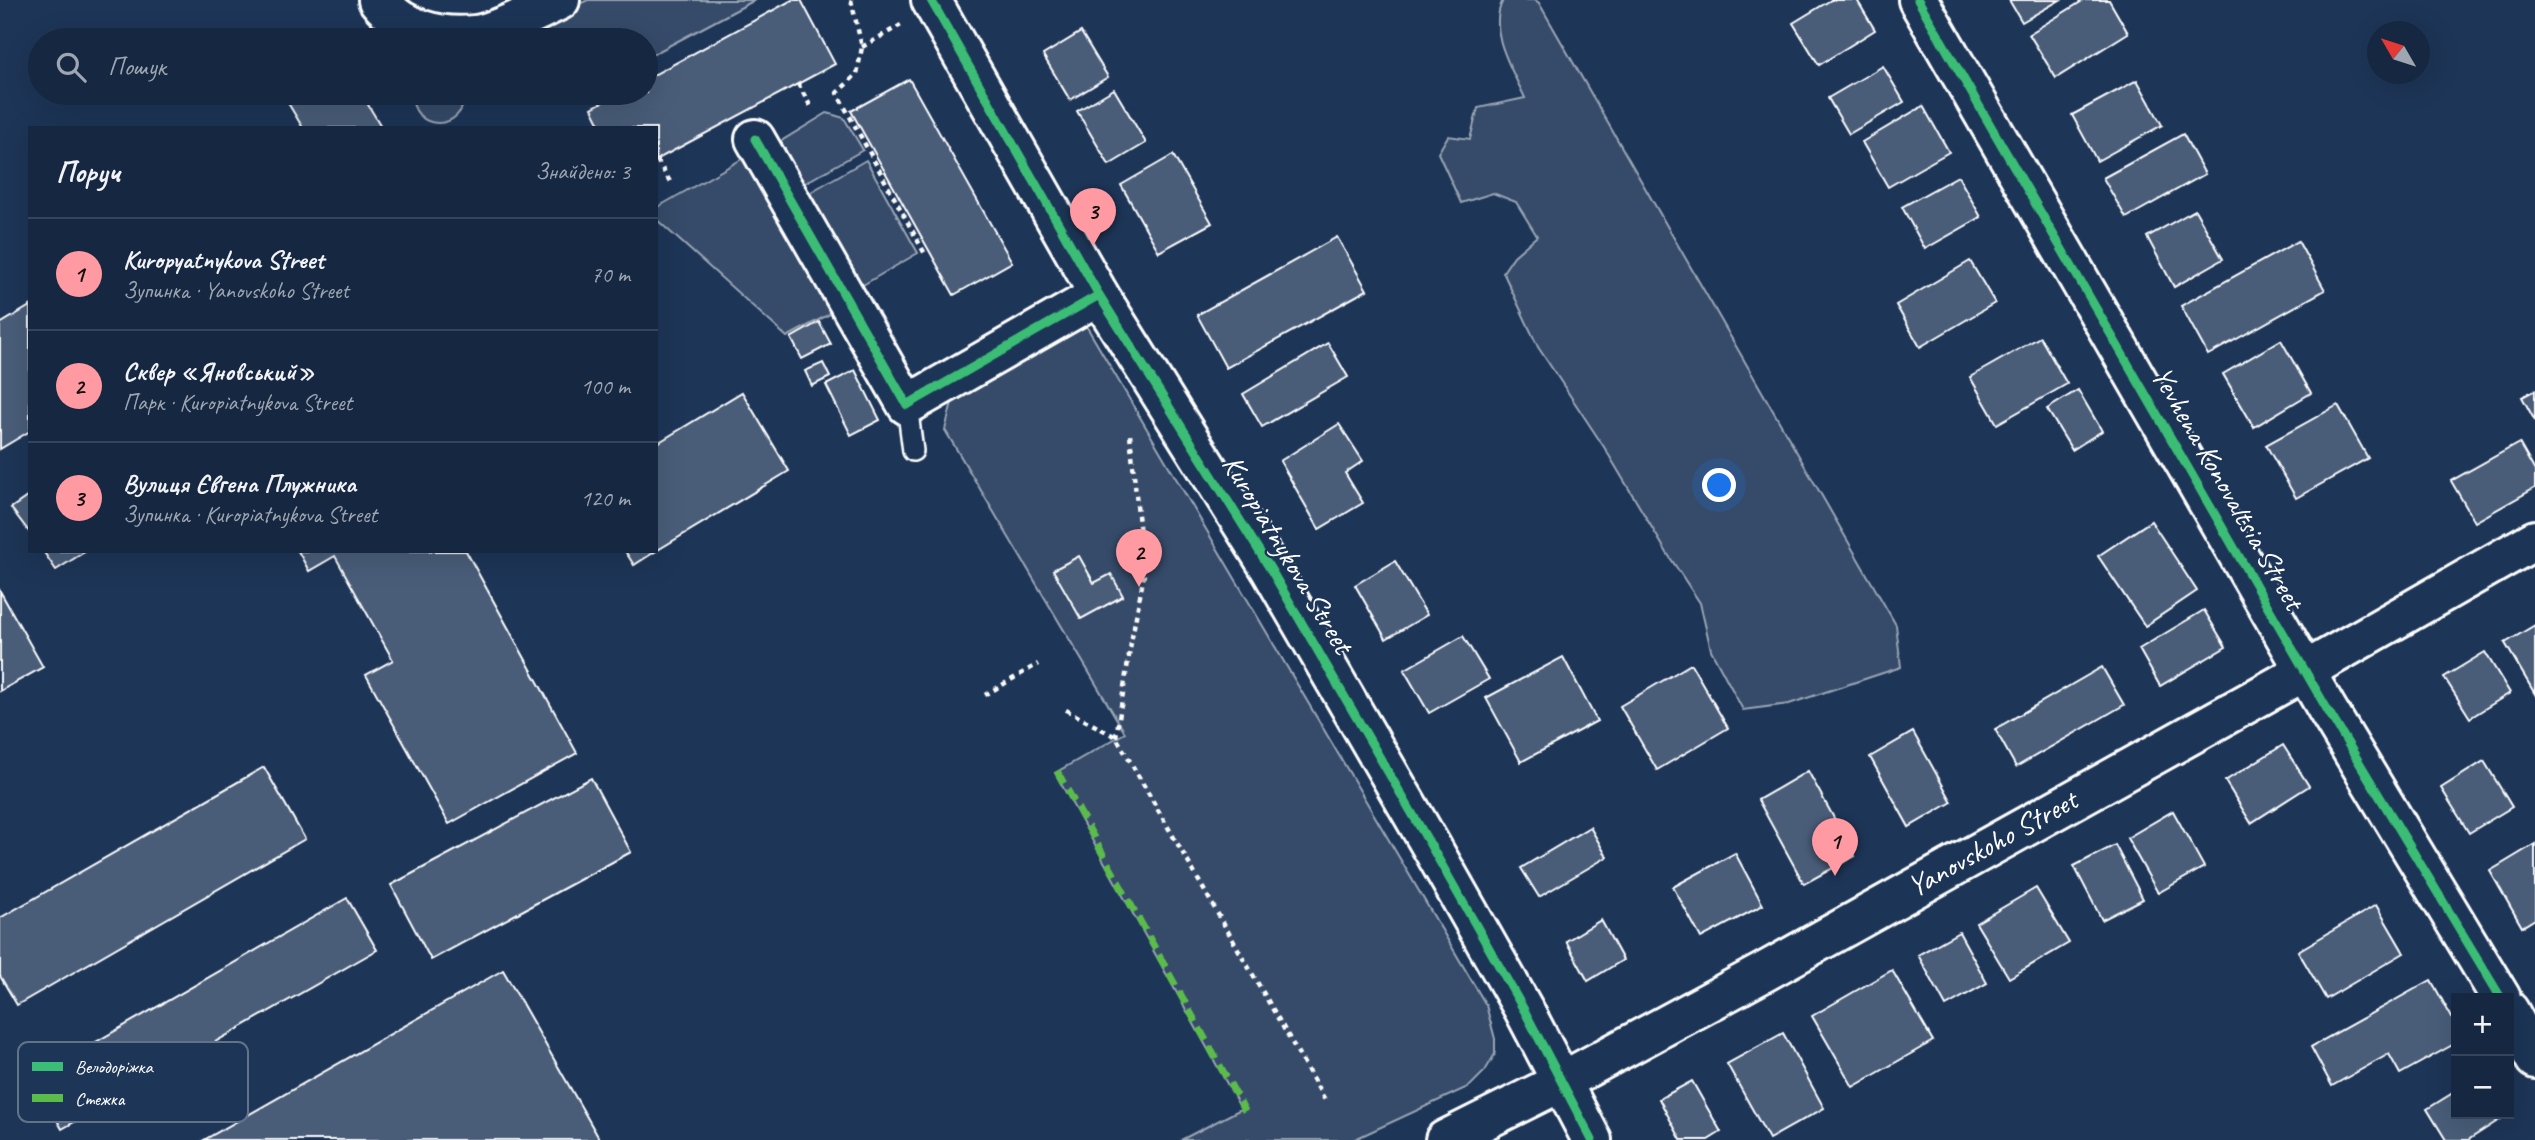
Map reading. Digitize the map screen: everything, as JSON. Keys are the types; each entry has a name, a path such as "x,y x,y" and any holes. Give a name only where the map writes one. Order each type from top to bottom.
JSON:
{"street":[{"path":"378,0 385,9 417,28"},
{"path":"494,28 560,0"},
{"name":"Yevhena Konovaltsia Street","path":"1918,0 2305,671 2498,993"},
{"name":"Kuropiatnykova Street","path":"917,12 1271,570 1520,1002 1592,1140"},
{"path":"755,139 907,405 1099,295"},
{"name":"Yanovskoho Street","path":"1445,1140 1561,1082 2305,671 2535,540"},
{"path":"2514,1021 2535,1059"}],"lane":[{"path":"907,405 913,450"}],"path":[{"path":"850,0 862,47 857,74 837,93 925,254"},
{"path":"862,47 917,12"},
{"path":"798,84 811,107"},
{"path":"658,162 671,185"},
{"path":"1116,737 1144,575 1130,434"},
{"path":"985,695 1038,664"},
{"path":"1066,710 1116,737 1325,1100"}],"shaded area":[{"path":"588,0 755,0 658,52 658,28 539,28 543,20"},
{"path":"1503,0 1535,0 1539,3 1896,625 1901,667 1789,704 1743,710 1711,650 1700,603 1604,447 1538,347 1503,272 1514,256 1537,236 1516,202 1493,193 1461,203 1438,153 1448,136 1470,139 1478,108 1525,98 1503,50 1500,37 1498,24"},
{"path":"463,105 457,116 438,123 420,116 414,106"},
{"path":"827,113 844,118 863,150 796,188 778,143"},
{"path":"742,159 759,163 841,308 787,337 658,221 658,207"},
{"path":"866,160 918,253 856,289 802,197"},
{"path":"1084,322 1486,1005 1495,1039 1495,1054 1485,1071 1470,1086 1353,1140 1181,1140 1241,1109 1055,773 1125,733 945,430 953,398"}],"building":[{"path":"792,0 801,0 835,64 658,159 658,126 601,126 592,108 597,105 658,105 658,73"},
{"path":"1831,0 1857,0 1875,30 1819,65 1793,23"},
{"path":"2009,0 2060,0 2022,22"},
{"path":"2084,0 2109,0 2128,33 2056,78 2029,34"},
{"path":"1081,32 1108,77 1070,100 1043,55"},
{"path":"1883,66 1904,102 1849,134 1828,98"},
{"path":"909,79 1012,262 954,295 851,111"},
{"path":"2137,80 2162,125 2097,161 2072,115"},
{"path":"1114,89 1146,143 1109,165 1077,111"},
{"path":"289,105 368,105 381,126 302,126"},
{"path":"1923,106 1949,152 1888,187 1862,142"},
{"path":"2183,134 2205,174 2126,218 2103,178"},
{"path":"1173,155 1212,223 1159,252 1121,185"},
{"path":"1958,176 1981,217 1925,249 1902,207"},
{"path":"2195,210 2223,259 2174,287 2147,237"},
{"path":"1337,237 1367,290 1226,368 1197,315"},
{"path":"2298,241 2325,290 2208,355 2181,306"},
{"path":"1970,261 1995,303 1920,347 1896,305"},
{"path":"28,307 28,432 0,449 0,324"},
{"path":"819,322 831,344 802,359 791,338"},
{"path":"2040,337 2067,384 1997,424 1970,377"},
{"path":"2281,340 2311,393 2254,427 2223,374"},
{"path":"1328,343 1348,377 1262,427 1243,394"},
{"path":"823,363 830,377 812,386 805,371"},
{"path":"855,370 880,420 851,435 826,385"},
{"path":"2078,390 2102,431 2072,450 2047,409"},
{"path":"2535,390 2535,421 2522,397"},
{"path":"742,392 789,471 658,550 658,443"},
{"path":"2338,405 2368,458 2296,498 2266,445"},
{"path":"1339,424 1363,461 1345,473 1363,503 1319,529 1280,461"},
{"path":"2519,443 2535,471 2535,488 2475,522 2451,481"},
{"path":"28,496 28,530 11,508"},
{"path":"2151,521 2197,591 2145,626 2098,556"},
{"path":"44,553 83,553 56,570"},
{"path":"299,553 467,553 577,753 449,824 366,675 393,660 335,556 309,571"},
{"path":"626,553 653,553 634,565"},
{"path":"1079,556 1094,583 1111,574 1123,596 1081,619 1053,570"},
{"path":"1395,561 1427,615 1386,639 1355,585"},
{"path":"0,591 43,667 0,691"},
{"path":"2204,610 2226,647 2160,686 2139,649"},
{"path":"2535,625 2535,694 2505,643"},
{"path":"1463,636 1489,679 1429,713 1404,670"},
{"path":"2485,652 2510,693 2470,718 2444,677"},
{"path":"1563,657 1597,721 1521,762 1486,698"},
{"path":"1691,664 1728,728 1657,770 1620,706"},
{"path":"2102,667 2124,705 2016,767 1995,729"},
{"path":"1913,732 1952,802 1909,827 1870,757"},
{"path":"2283,745 2309,786 2251,823 2225,781"},
{"path":"2484,761 2512,807 2469,833 2441,788"},
{"path":"264,767 305,839 17,1005 0,976 0,918"},
{"path":"1808,771 1855,856 1804,884 1758,800"},
{"path":"591,778 631,852 431,960 391,885"},
{"path":"2173,811 2204,867 2158,893 2127,838"},
{"path":"1590,827 1607,857 1539,897 1521,868"},
{"path":"2535,844 2535,919 2522,927 2490,871"},
{"path":"2115,845 2143,899 2102,920 2074,866"},
{"path":"1735,853 1763,905 1701,938 1673,887"},
{"path":"2036,888 2069,943 2009,978 1976,923"},
{"path":"347,898 377,950 215,1042 96,1042"},
{"path":"2376,905 2404,953 2326,999 2298,951"},
{"path":"1601,920 1623,960 1588,981 1566,941"},
{"path":"1959,932 1987,983 1946,1006 1918,955"},
{"path":"503,970 600,1140 204,1140 236,1122 248,1122 248,1115"},
{"path":"1892,970 1933,1041 1853,1087 1812,1016"},
{"path":"2431,980 2451,1016 2451,1046 2400,1074 2389,1054 2332,1086 2311,1047"},
{"path":"1783,1033 1824,1108 1769,1139 1727,1064"},
{"path":"1692,1081 1721,1132 1708,1140 1681,1140 1659,1099"},
{"path":"2451,1094 2451,1119 2501,1119 2468,1140 2446,1140 2427,1109"},
{"path":"58,1122 74,1122 62,1129"}],"marked path":[{"path":"1057,771 1245,1111"}],"cycle path":[{"path":"931,0 1099,295 1271,570 1524,1010 1592,1140"},
{"path":"1918,0 2327,709 2498,993"},
{"path":"755,139 907,405 1099,295"}],"place":[{"name":"Вулиця Євгена Плужника","path":"1093,246"},
{"name":"Сквер «Яновський»","path":"1139,587"},
{"name":"Kuropyatnykova Street","path":"1835,876"}]}
